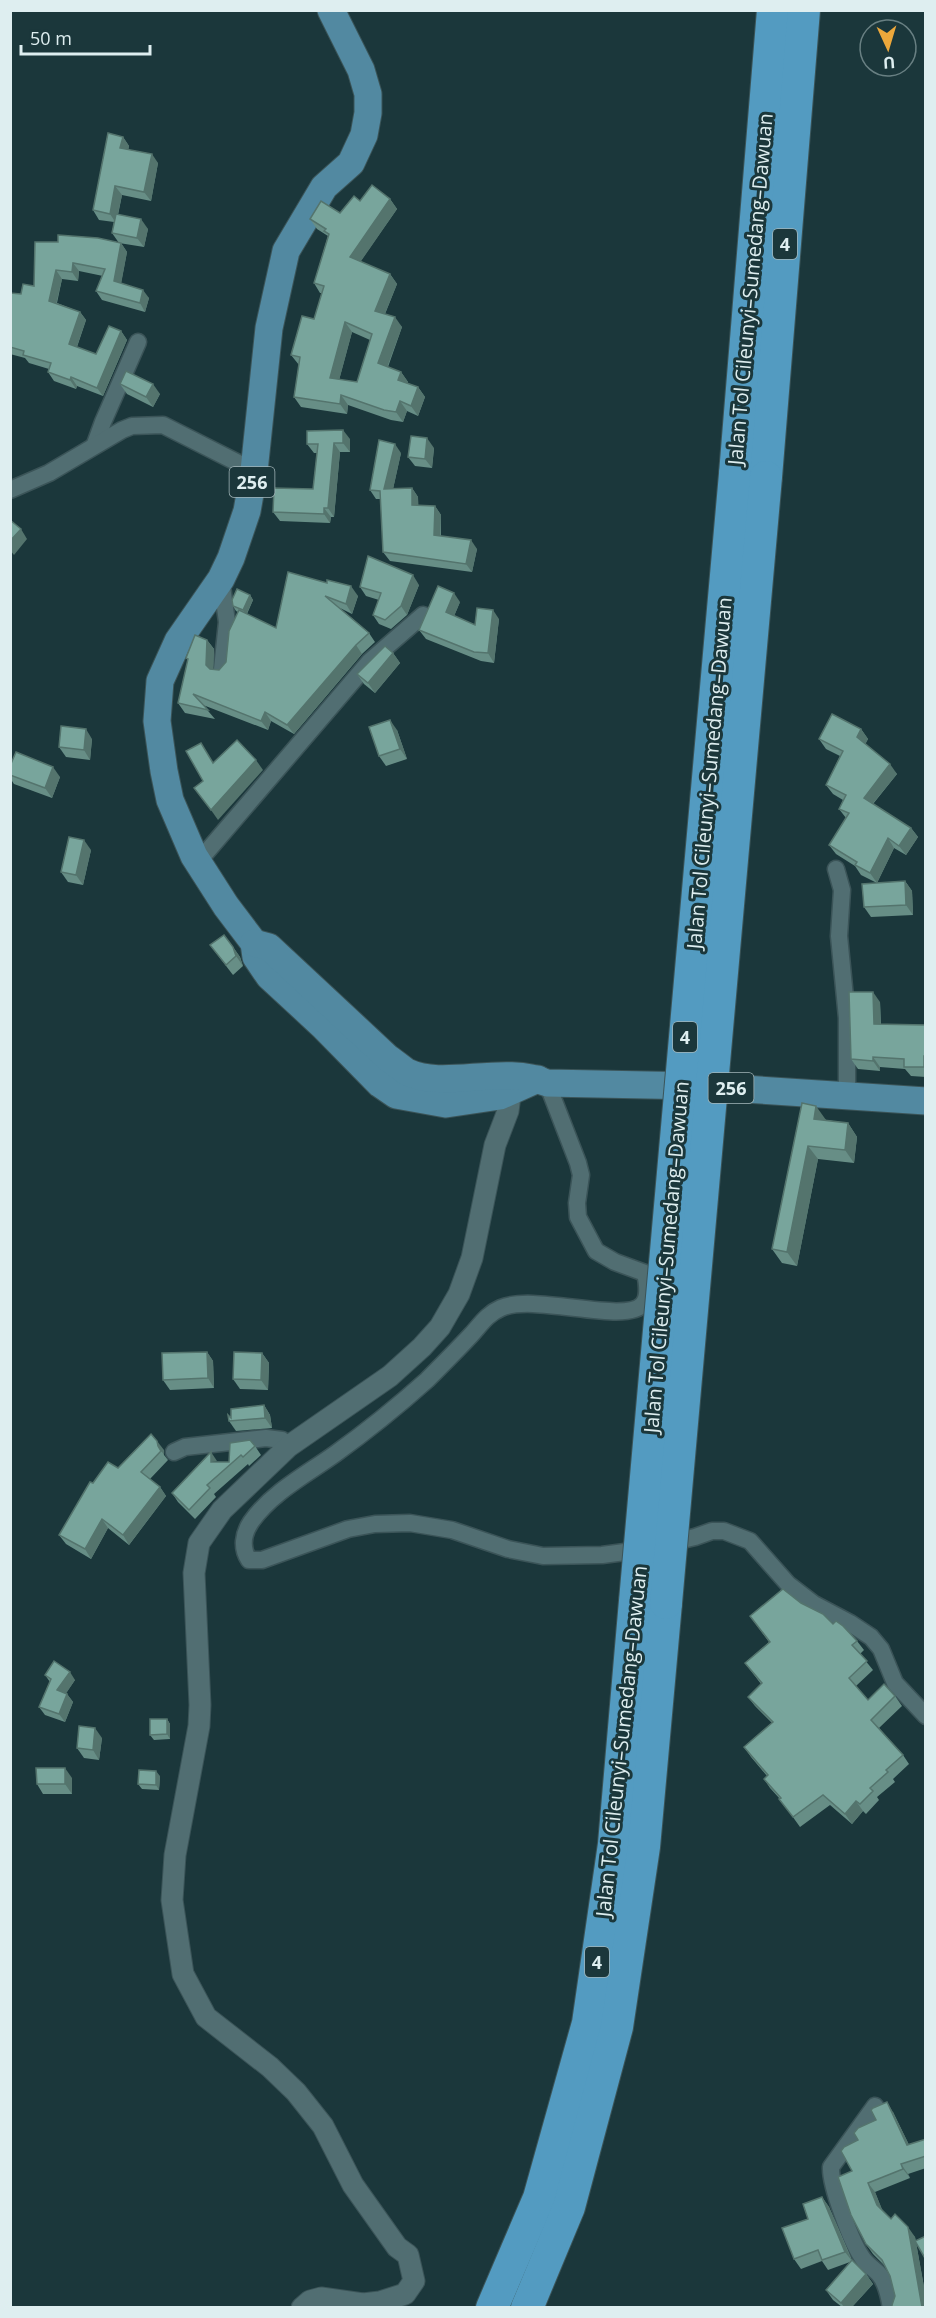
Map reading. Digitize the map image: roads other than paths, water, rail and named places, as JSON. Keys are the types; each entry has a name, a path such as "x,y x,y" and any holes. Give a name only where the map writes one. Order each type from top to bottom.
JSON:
{"highway":[{"name":"Jalan Tol Cileunyi–Sumedang–Dawuan","path":"492,2307 539,2198 588,2023 614,1844 735,474 773,10"},
{"name":"Jalan Tol Cileunyi–Sumedang–Dawuan","path":"527,2307 569,2207 617,2027 645,1847 766,477 804,10"}],"main road":[{"name":"256","path":"331,10 361,70 368,94 368,113 364,135 351,163 324,187 286,251 269,328 248,511 221,579 178,642 160,681 157,721 164,771 174,810 198,862 254,943 256,957 269,976 329,1017 379,1065 418,1076 440,1078 698,1086 926,1101"},
{"name":"256","path":"379,1065 380,1084 396,1095 446,1104 500,1096 527,1082"}],"street":[{"path":"96,444 103,422 138,342"},
{"path":"10,490 49,473 96,444 132,426 163,425 254,471"},
{"path":"221,579 227,621 222,669"},
{"path":"198,862 370,661 423,615"},
{"path":"836,869 842,890 839,936 847,1018 847,1096"},
{"path":"302,2307 310,2301 321,2298 363,2304 397,2298 405,2294 414,2281 408,2255 397,2247 353,2185 323,2126 296,2092 270,2067 211,2024 201,2012 183,1974 172,1900 174,1855 201,1706 194,1599 195,1556 199,1543 222,1510 289,1446 390,1376 422,1347 440,1326 459,1294 472,1258 493,1153 508,1111 527,1082 581,1175 577,1203 578,1217 596,1251 615,1262 645,1273 647,1292 644,1304 633,1311 608,1312 539,1303 503,1307 485,1317 446,1361 398,1406 274,1498 251,1522 244,1536 246,1556 249,1560 262,1560 348,1529 375,1524 410,1523 452,1530 508,1549 543,1556 602,1555 640,1550 696,1538 712,1531 724,1531 750,1540 788,1584 814,1604 850,1623 870,1637 881,1649 895,1683 926,1716"},
{"path":"174,1452 185,1447 266,1438 282,1440 289,1446"},
{"path":"875,2106 831,2167 831,2177 851,2235 863,2259 880,2275 887,2288 891,2307"}]}
